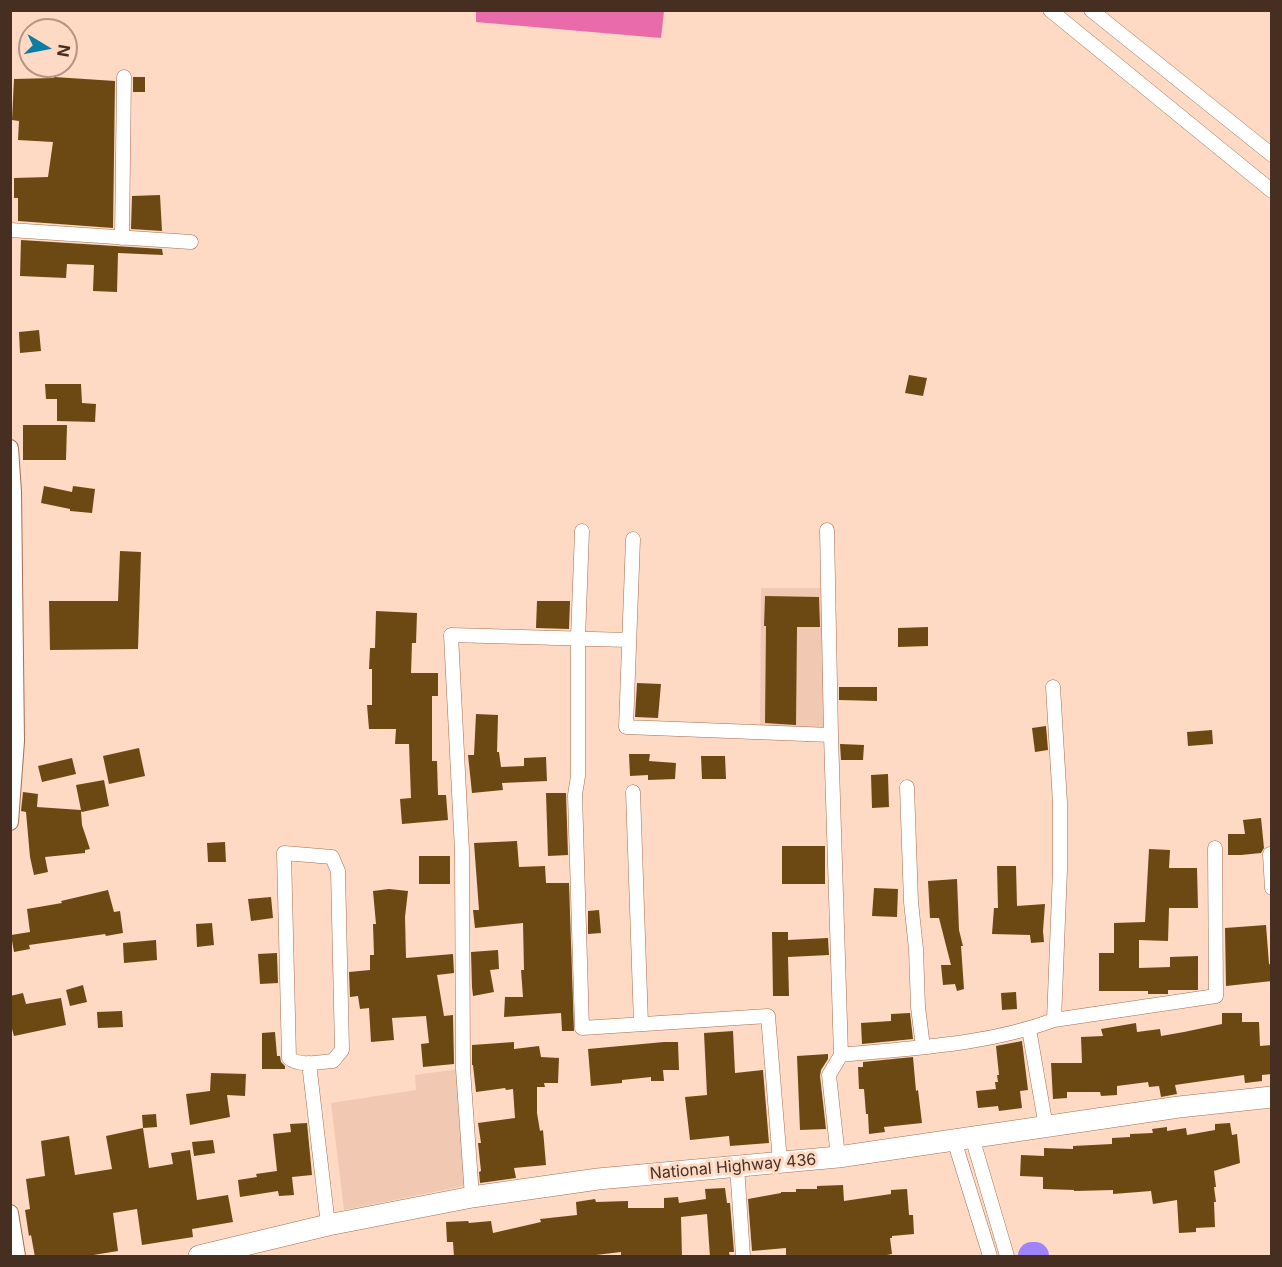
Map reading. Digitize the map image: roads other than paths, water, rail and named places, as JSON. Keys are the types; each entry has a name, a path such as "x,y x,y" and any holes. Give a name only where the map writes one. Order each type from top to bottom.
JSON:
{"main road":[{"name":"National Highway 436","path":"199,1257 328,1225 472,1197 598,1179 838,1157 1179,1107 1272,1097"}],"street":[{"path":"1050,10 1272,191"},
{"path":"1091,10 1272,155"},
{"path":"123,238 124,77"},
{"path":"10,230 191,242"},
{"path":"10,448 16,741 10,822"},
{"path":"827,530 841,1055 829,1075 838,1157"},
{"path":"582,531 578,638 578,776 575,795 582,1028 768,1016 780,1162"},
{"path":"633,539 626,727 831,735"},
{"path":"472,1197 463,1069 462,851 451,635 628,640"},
{"path":"1053,687 1060,802 1054,1020"},
{"path":"907,787 911,902 923,1047"},
{"path":"633,792 641,1024"},
{"path":"841,1055 981,1040 1029,1029 1054,1020 1216,996 1215,848"},
{"path":"284,854 332,857 338,871 342,1050 333,1061 309,1063 294,1062 289,1058 284,854"},
{"path":"1272,854 1270,854 1272,888"},
{"path":"1029,1029 1046,1127"},
{"path":"309,1063 328,1225"},
{"path":"963,1139 986,1188 1007,1257"},
{"path":"963,1139 970,1193 990,1257"},
{"path":"736,1166 743,1257"},
{"path":"10,1213 17,1257"}]}
